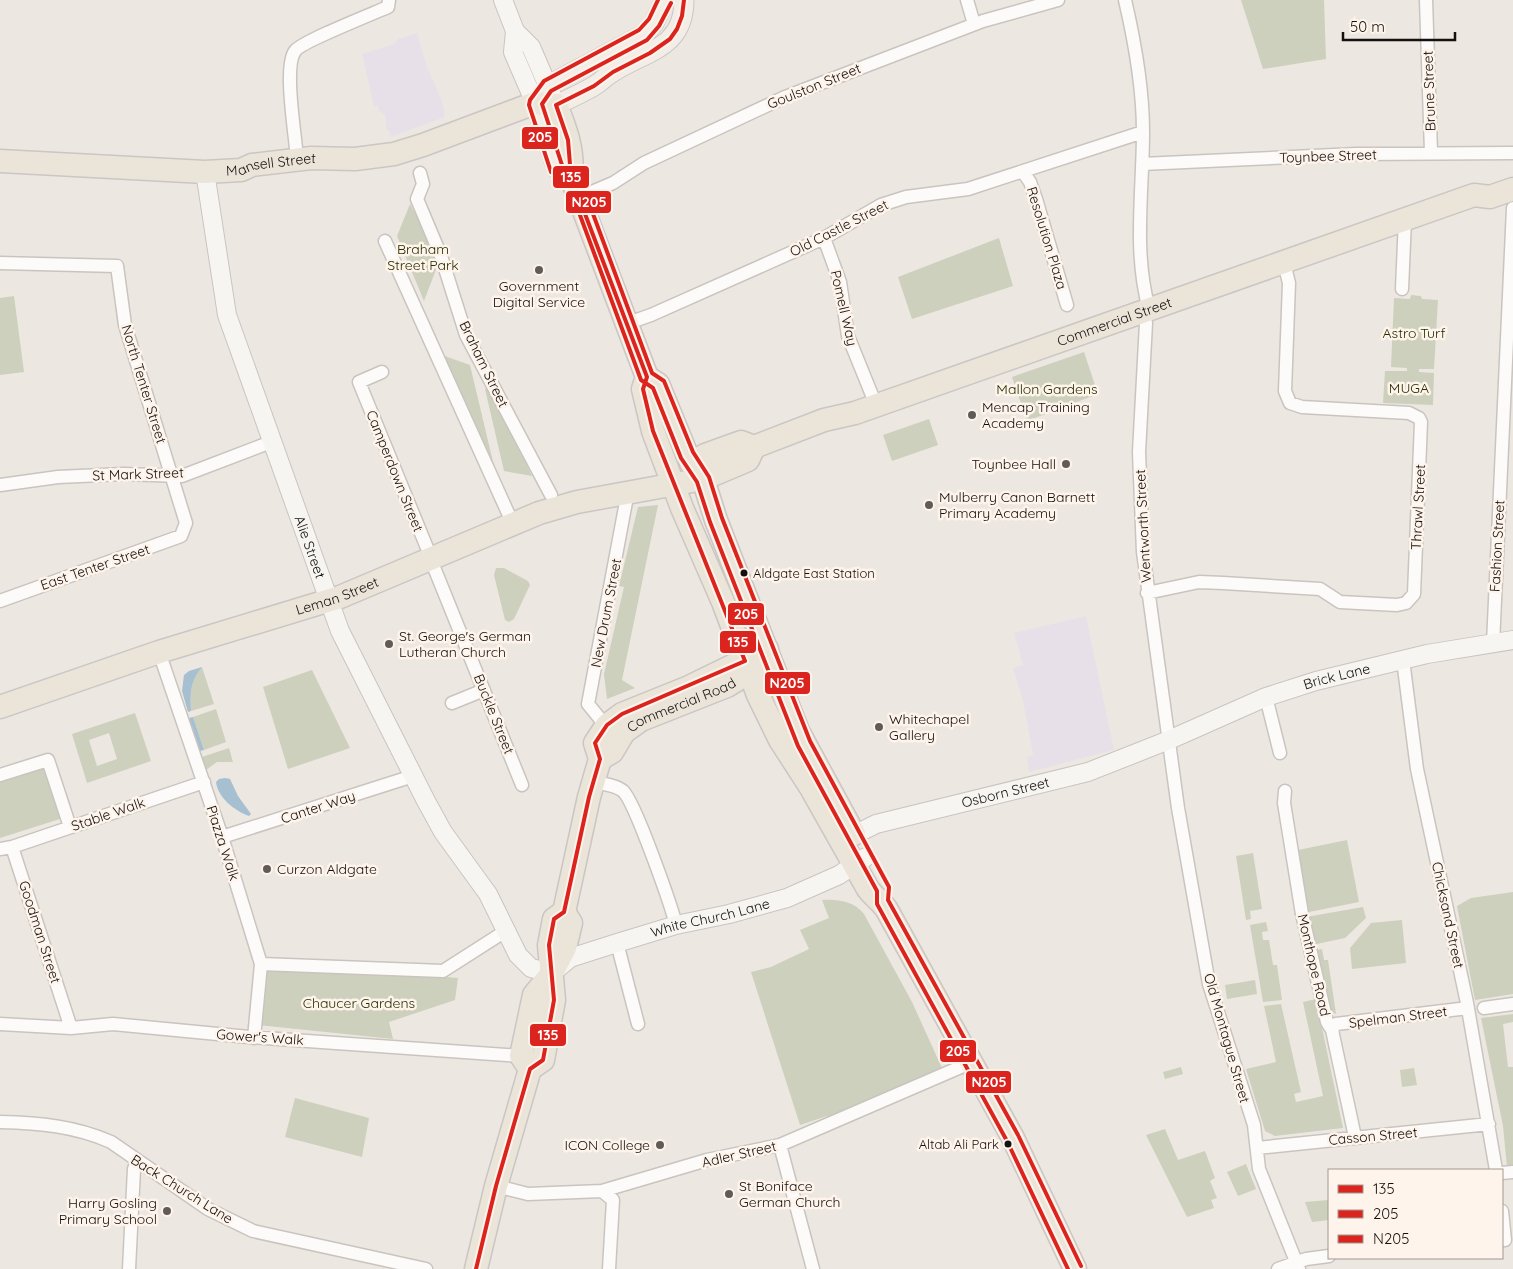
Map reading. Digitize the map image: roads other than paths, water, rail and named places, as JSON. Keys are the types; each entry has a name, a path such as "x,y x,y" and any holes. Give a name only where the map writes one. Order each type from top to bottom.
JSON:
{"highway":[{"name":"Mansell Street","path":"0,161 206,172 241,170 252,165 297,160 332,157 355,159 394,154 452,135 546,98"},
{"path":"546,98 566,129 574,158 576,187 647,377 643,389 649,416 692,473 716,520 804,744 848,838 860,861 883,890 882,901 1013,1138 1075,1269"},
{"name":"Commercial Street","path":"1474,196 1486,183 1513,175"},
{"name":"Commercial Street","path":"692,473 748,460 754,447 824,420 876,405 1405,219 1474,196 1490,197 1513,190"},
{"path":"647,377 658,384 663,395 681,407 692,473 723,602 747,666 780,740 848,838"},
{"name":"Leman Street","path":"0,707 159,652 328,601 432,560 552,509 692,473"},
{"name":"Commercial Road","path":"476,1269 525,1063 543,1060 554,1000 549,945 554,919 564,912 600,759 612,752 624,732 641,720 727,686 747,666 769,654"}],"main road":[{"path":"503,0 515,31 513,52 546,98"},
{"path":"546,98 643,34 654,23 665,0"},
{"path":"546,98 590,88 612,72 656,51 667,42 681,21 684,0"},
{"name":"Alie Street","path":"206,172 227,315 340,631 443,832 488,894 518,954 531,968 552,973"},
{"name":"Brick Lane","path":"1169,740 1266,697 1341,674 1427,654 1513,640"},
{"name":"Osborn Street","path":"848,838 876,824 1088,772 1169,740"},
{"name":"White Church Lane","path":"552,973 570,958 617,943 676,925 729,914 787,898 814,887 860,861"}],"street":[{"path":"297,160 289,66 295,50 306,42 388,7 389,0"},
{"path":"967,0 974,24"},
{"name":"Goulston Street","path":"576,187 613,183 644,163 784,96 974,24 1058,0"},
{"name":"Wentworth Street","path":"1125,0 1142,96 1140,245 1146,323 1139,452 1147,593 1169,740"},
{"name":"Brune Street","path":"1426,0 1431,152"},
{"name":"Old Castle Street","path":"628,323 651,315 824,238 882,205 906,197 968,189 1143,132"},
{"name":"Toynbee Street","path":"1142,164 1431,152 1513,153"},
{"name":"Resolution Plaza","path":"1023,172 1030,182 1036,199 1068,305"},
{"name":"Braham Street","path":"420,173 423,184 417,199 441,256 466,335 551,495"},
{"name":"Fashion Street","path":"1493,644 1513,208"},
{"path":"1402,289 1405,219"},
{"name":"Pomell Way","path":"824,238 842,288 848,336 876,405"},
{"path":"385,241 508,513"},
{"name":"North Tenter Street","path":"0,263 117,266 125,325 173,475 186,529"},
{"name":"Thrawl Street","path":"1147,593 1199,582 1223,583 1320,589 1340,602 1398,606 1406,603 1414,594 1422,428 1419,418 1409,413 1302,407 1290,403 1285,391 1289,283 1284,263"},
{"name":"Camperdown Street","path":"382,372 359,382 432,560"},
{"name":"St Mark Street","path":"0,485 58,477 123,474 182,476 271,442"},
{"name":"New Drum Street","path":"601,720 588,704 626,502"},
{"name":"East Tenter Street","path":"0,600 181,536 186,529"},
{"name":"Buckle Street","path":"432,560 522,785"},
{"name":"Piazza Walk","path":"159,652 222,837 261,964 254,1038"},
{"name":"Chicksand Street","path":"1403,660 1417,768 1468,1008 1496,1169"},
{"path":"452,703 484,690"},
{"path":"1266,697 1280,753"},
{"name":"Old Montague Street","path":"1169,740 1178,808 1209,984 1254,1125 1259,1169 1298,1266"},
{"path":"0,775 48,760 70,827"},
{"name":"Canter Way","path":"222,837 413,776"},
{"name":"Stable Walk","path":"6,848 204,782"},
{"path":"594,782 608,785 624,792 630,802 652,856 676,925"},
{"name":"Monthope Road","path":"1285,791 1284,803 1302,914 1328,1022 1332,1030 1355,1137"},
{"name":"Goodman Street","path":"6,848 71,1028"},
{"path":"261,964 444,971 507,930"},
{"path":"617,943 638,1024"},
{"path":"1484,1008 1513,1004"},
{"name":"Spelman Street","path":"1332,1030 1336,1024 1468,1008"},
{"name":"Gower's Walk","path":"0,1024 71,1028 113,1024 525,1063"},
{"name":"Adler Street","path":"496,1186 528,1194 602,1191 707,1160 780,1145 970,1063"},
{"name":"Back Church Lane","path":"0,1122 72,1127 111,1142 208,1209 253,1231 426,1269"},
{"name":"Casson Street","path":"1256,1148 1489,1124"},
{"path":"780,1145 813,1269"},
{"path":"129,1269 134,1170 137,1161"},
{"path":"602,1191 613,1200 609,1269"},
{"path":"1503,1217 1507,1239"},
{"path":"1278,1269 1298,1266 1328,1256"}],"water":[{"path":"202,667 193,683 191,711 188,712 182,691 184,675 189,671"},
{"path":"193,717 204,750 200,751 189,718"},
{"path":"219,779 230,779 238,796 251,814 249,816 238,811 220,793 216,782"}],"place":[{"name":"Government Digital Service","path":"539,270"},
{"name":"Mencap Training Academy","path":"972,415"},
{"name":"Toynbee Hall","path":"1066,464"},
{"name":"Mulberry Canon Barnett Primary Academy","path":"929,505"},
{"name":"Aldgate East Station","path":"744,573"},
{"name":"St. George's German Lutheran Church","path":"389,644"},
{"name":"Whitechapel Gallery","path":"879,727"},
{"name":"Curzon Aldgate","path":"267,869"},
{"name":"Altab Ali Park","path":"1008,1144"},
{"name":"ICON College","path":"660,1145"},
{"name":"St Boniface German Church","path":"729,1194"},
{"name":"Harry Gosling Primary School","path":"167,1211"}],"park label":[{"name":"Braham Street Park","path":"423,258"},
{"name":"Astro Turf","path":"1414,333"},
{"name":"MUGA","path":"1409,388"},
{"name":"Mallon Gardens","path":"1047,389"},
{"name":"Chaucer Gardens","path":"359,1003"}]}
